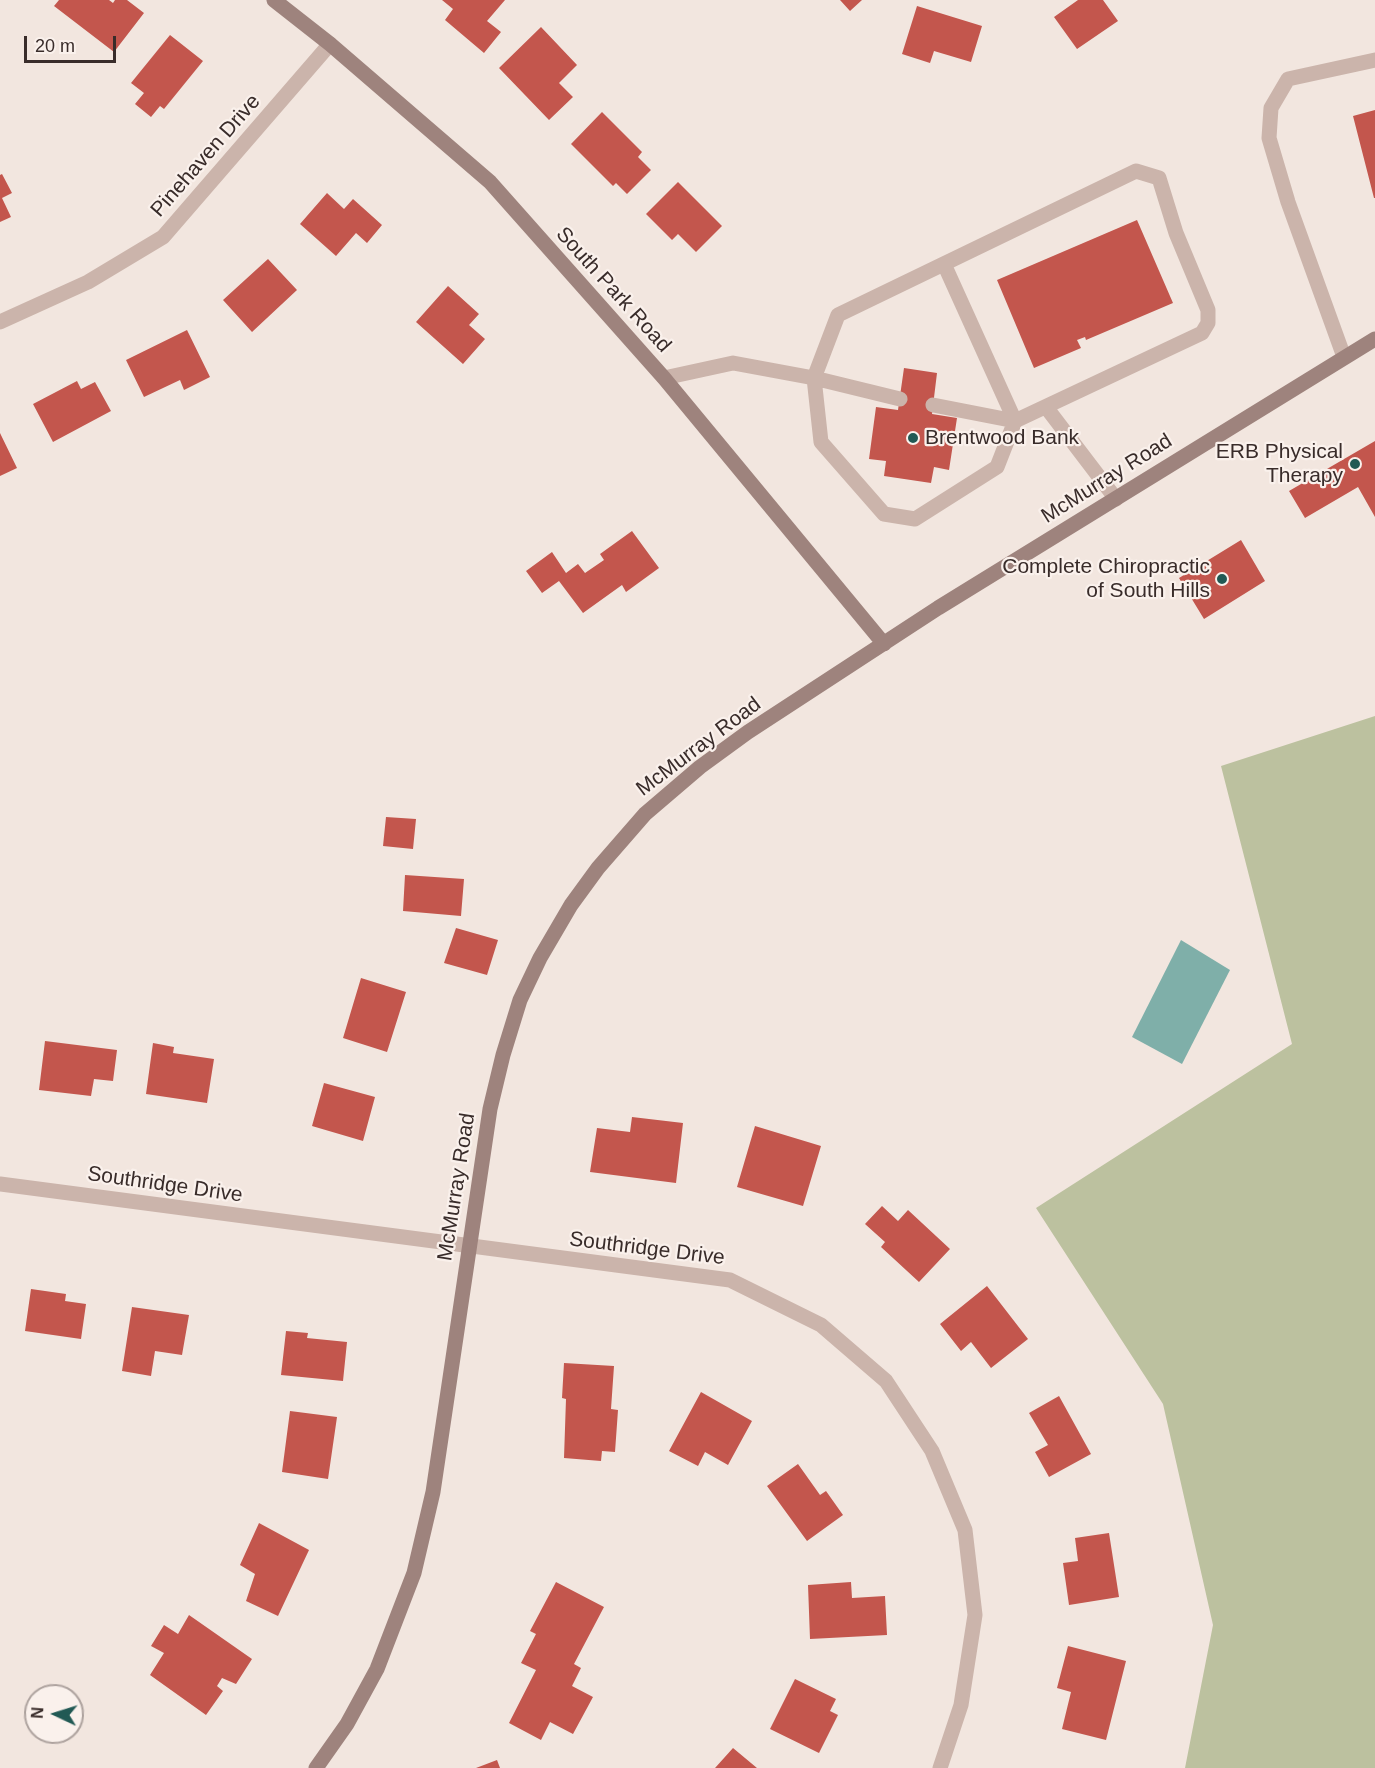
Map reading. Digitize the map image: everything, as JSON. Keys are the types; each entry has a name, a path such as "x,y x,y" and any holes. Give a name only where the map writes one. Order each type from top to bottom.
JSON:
{"main road":[{"name":"South Park Road","path":"274,0 330,44 490,182 664,378 884,644"},
{"name":"McMurray Road","path":"316,1768 347,1724 377,1669 414,1573 433,1492 490,1109 520,1000 540,958 571,905 625,834 700,767 748,732 884,644 1375,339"}],"street":[{"name":"Pinehaven Drive","path":"0,322 88,282 163,237 330,44"},
{"path":"1344,357 1288,202 1269,138 1271,108 1288,79 1375,60"},
{"path":"933,405 1015,421 1202,333 1208,322 1208,310 1176,234 1159,178 1136,171 838,315 814,378 821,442 884,514 915,519 997,468 1015,421 944,264"},
{"path":"664,378 733,363 814,378 900,399"},
{"path":"1046,407 1116,499"},
{"name":"Southridge Drive","path":"0,1184 469,1248 730,1280 821,1324 886,1381 932,1451 965,1530 975,1615 961,1705 939,1768"}],"green space":[{"path":"1375,716 1375,1768 1185,1768 1213,1625 1163,1404 1036,1208 1292,1044 1221,766"}],"water":[{"path":"1181,940 1230,970 1182,1064 1132,1037"}],"building":[{"path":"59,0 109,0 113,3 115,0 127,0 144,13 114,52 54,6"},
{"path":"442,0 505,0 487,21 501,32 484,53 445,20 453,9"},
{"path":"840,0 862,0 850,11"},
{"path":"1078,0 1103,0 1118,21 1077,49 1054,17"},
{"path":"917,6 982,26 971,62 934,51 930,63 902,54"},
{"path":"541,27 577,65 559,83 573,97 549,120 499,68"},
{"path":"170,35 203,61 164,109 160,106 151,117 135,104 144,93 131,83"},
{"path":"1375,110 1375,198 1374,198 1353,116"},
{"path":"602,112 642,152 638,157 651,170 627,194 616,183 613,186 571,144"},
{"path":"2,174 12,193 2,198 11,217 0,222 0,175"},
{"path":"678,182 722,226 696,252 678,234 672,240 646,214"},
{"path":"327,193 344,209 353,199 382,225 367,243 356,233 336,256 300,224"},
{"path":"1137,220 1173,303 1086,340 1085,337 1077,340 1081,348 1034,368 997,280"},
{"path":"268,259 297,290 252,332 223,300"},
{"path":"448,286 479,314 469,325 485,339 463,364 416,322"},
{"path":"187,330 210,377 184,390 180,380 144,397 126,360"},
{"name":"Brentwood Bank","path":"904,368 937,373 932,414 957,418 949,470 934,467 931,483 884,476 886,461 869,459 876,407 898,410"},
{"path":"77,381 81,389 95,382 111,411 53,442 33,404"},
{"path":"0,433 17,468 0,476"},
{"name":"ERB Physical Therapy","path":"1375,441 1375,517 1358,487 1305,518 1289,491"},
{"path":"632,531 659,568 626,592 622,585 583,613 559,581 542,593 526,571 552,552 566,573 578,564 585,573 604,560 600,554"},
{"name":"Complete Chiropractic of South Hills","path":"1241,540 1265,581 1204,619 1179,578"},
{"path":"386,817 416,819 413,849 383,846"},
{"path":"405,875 464,879 461,916 403,911"},
{"path":"456,928 498,940 487,975 444,963"},
{"path":"361,978 406,992 387,1052 343,1038"},
{"path":"45,1041 117,1050 113,1081 94,1079 91,1096 39,1090"},
{"path":"153,1043 174,1047 173,1053 214,1059 207,1103 146,1094"},
{"path":"324,1083 375,1097 363,1141 312,1126"},
{"path":"632,1117 683,1123 676,1183 590,1172 597,1128 630,1132"},
{"path":"755,1126 821,1146 803,1206 737,1187"},
{"path":"882,1206 898,1221 908,1210 950,1249 919,1282 881,1247 885,1242 865,1224"},
{"path":"987,1286 1028,1339 991,1368 971,1342 961,1351 940,1324"},
{"path":"31,1289 66,1294 65,1301 86,1304 81,1339 25,1331"},
{"path":"132,1307 189,1315 182,1355 155,1351 151,1376 122,1371"},
{"path":"286,1331 308,1333 307,1338 347,1342 343,1381 281,1375"},
{"path":"564,1363 614,1366 611,1409 618,1410 615,1452 602,1451 601,1461 564,1458 566,1399 562,1398"},
{"path":"701,1392 752,1421 728,1465 705,1452 698,1466 669,1451"},
{"path":"1059,1396 1091,1454 1049,1477 1035,1452 1048,1445 1029,1413"},
{"path":"290,1411 337,1417 328,1479 282,1472"},
{"path":"798,1464 820,1495 826,1491 843,1515 807,1541 767,1486"},
{"path":"259,1523 309,1550 278,1616 246,1601 255,1574 240,1565"},
{"path":"1109,1533 1119,1597 1069,1605 1063,1563 1078,1561 1075,1538"},
{"path":"556,1582 604,1607 574,1664 581,1668 572,1686 593,1697 573,1734 550,1722 541,1740 509,1723 536,1670 521,1663 536,1634 530,1631"},
{"path":"851,1582 852,1598 885,1596 887,1635 810,1639 808,1585"},
{"path":"189,1615 252,1659 236,1684 222,1678 217,1686 223,1691 206,1715 150,1675 164,1653 151,1646 164,1625 178,1634"},
{"path":"1068,1646 1126,1661 1106,1740 1062,1729 1071,1692 1057,1688"},
{"path":"795,1679 836,1699 830,1711 838,1715 819,1753 770,1729"},
{"path":"733,1748 757,1768 715,1768"},
{"path":"497,1760 500,1768 476,1768"}],"place":[{"name":"Brentwood Bank","path":"913,438"},
{"name":"ERB Physical Therapy","path":"1355,464"},
{"name":"Complete Chiropractic of South Hills","path":"1222,579"}]}
